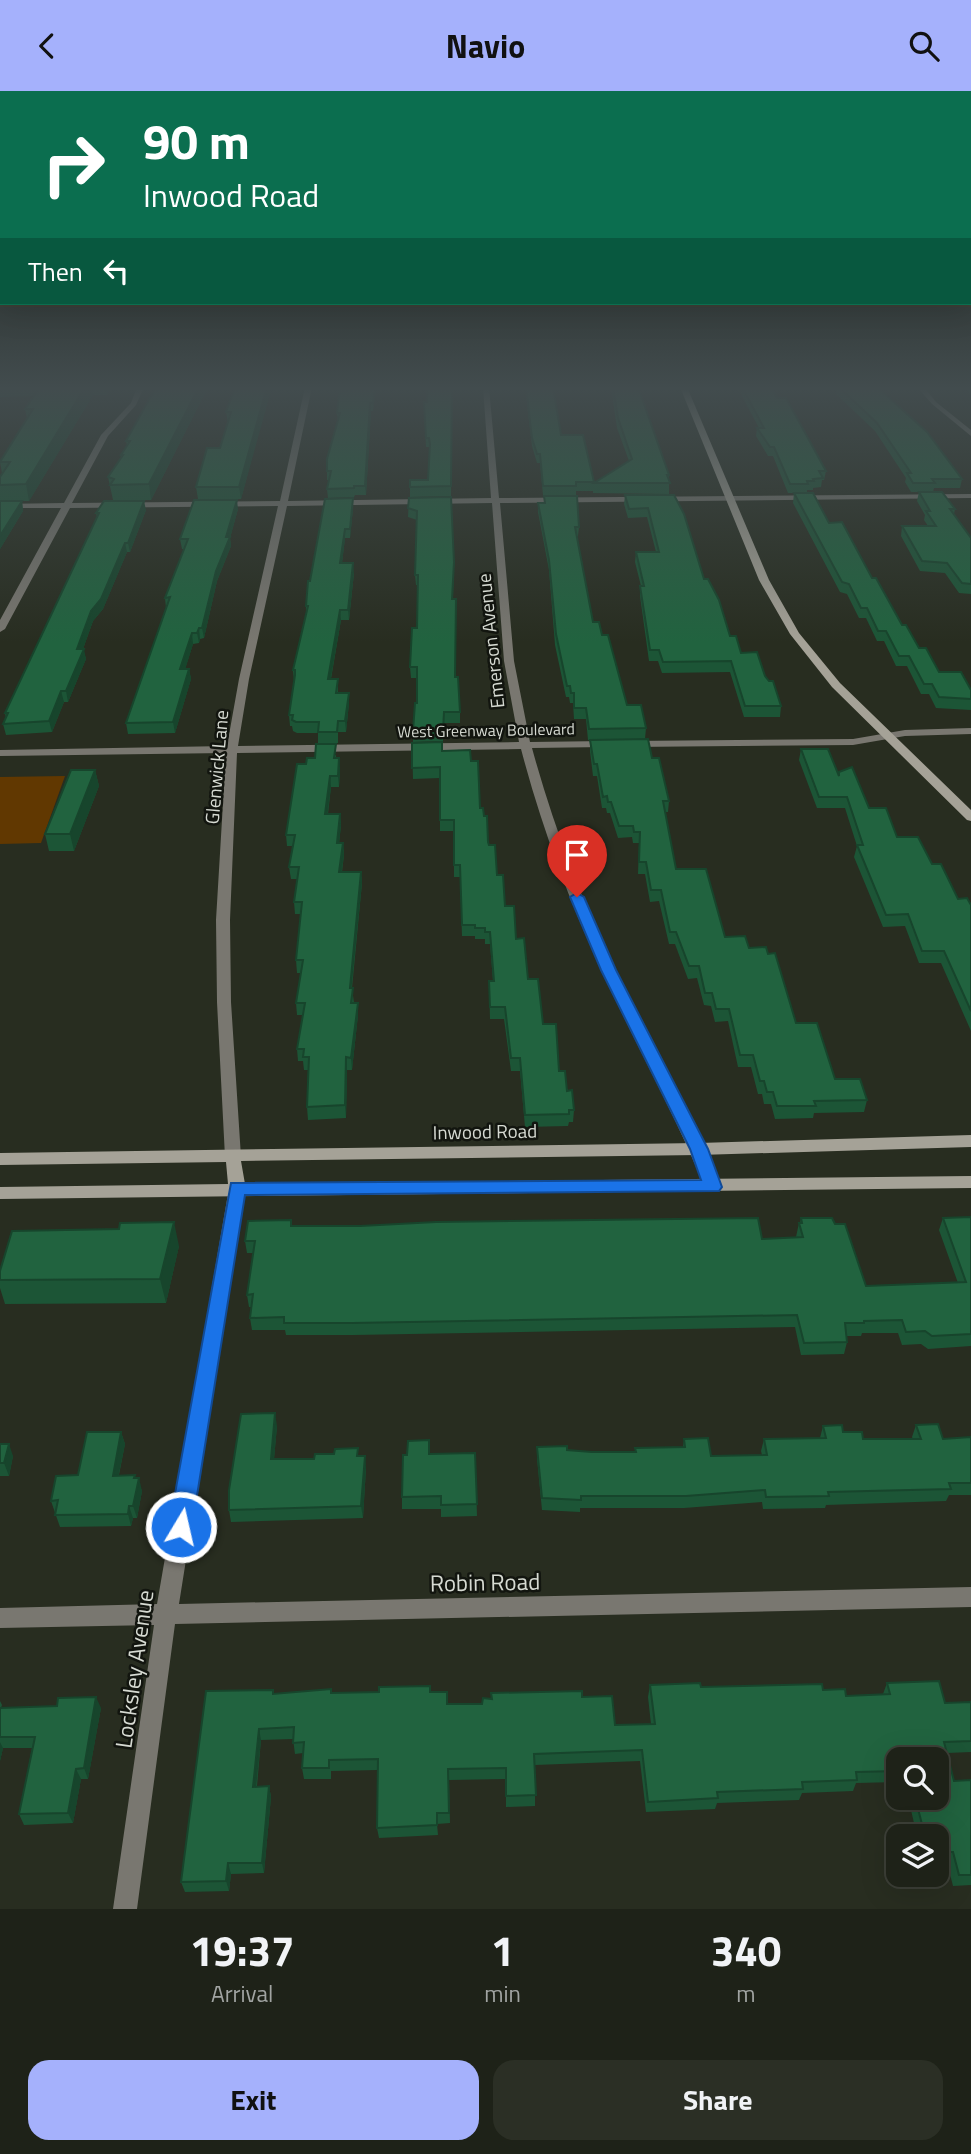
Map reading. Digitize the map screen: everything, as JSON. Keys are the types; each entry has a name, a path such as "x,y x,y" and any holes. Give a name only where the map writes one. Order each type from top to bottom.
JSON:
{"main road":[{"path":"719,472 764,580 795,634 836,685 971,817"},
{"name":"Inwood Road","path":"0,1159 699,1149 971,1141"},
{"path":"233,1157 237,1188"},
{"path":"0,1193 237,1188 712,1187 971,1182"}],"street":[{"path":"0,629 84,472"},
{"name":"Glenwick Lane","path":"233,1157 223,934 232,750 244,679 289,472"},
{"name":"Emerson Avenue","path":"493,472 509,661 524,745 567,873 603,958 699,1149 712,1187"},
{"path":"0,506 971,496"},
{"name":"West Greenway Boulevard","path":"0,753 853,742 914,732 971,731"},
{"name":"Locksley Avenue","path":"125,1909 166,1616 237,1188"},
{"name":"Robin Road","path":"0,1618 971,1597"}],"shaded area":[{"path":"65,776 41,843 0,844 0,777"}],"building":[{"path":"3,472 33,472 26,484 0,485"},
{"path":"112,472 155,472 149,484 110,485 114,479 108,477"},
{"path":"200,472 243,472 239,487 196,487"},
{"path":"331,472 366,472 365,486 327,489"},
{"path":"428,472 451,472 451,486 410,487 410,480 428,480"},
{"path":"542,472 592,472 594,482 576,482 576,486 543,486"},
{"path":"612,472 668,472 670,483 594,483"},
{"path":"785,472 819,472 823,478 807,481 808,484 790,484"},
{"path":"957,472 962,479 932,479 935,483 913,483 907,473"},
{"path":"919,492 942,492 955,509 950,509 971,538 971,584 962,583 947,563 922,561 902,526 936,526 926,511 930,511"},
{"path":"794,493 813,493 829,523 842,522 872,578 876,578 902,625 906,625 919,648 926,648 939,672 961,672 971,690 971,699 939,697 932,684 924,684 909,656 899,656 886,631 878,631 867,608 861,608 849,584 842,582"},
{"path":"625,495 674,495 684,514 704,579 708,579 719,600 730,636 736,636 741,653 757,652 765,676 769,681 773,681 781,706 745,706 731,661 663,662 659,650 650,650 640,586 644,586 636,552 659,552 648,508 629,509"},
{"path":"544,496 577,496 579,527 575,527 593,622 599,622 602,635 608,635 627,705 641,705 646,728 589,729 586,708 574,708 574,693 571,693 570,686 567,686 556,634 549,560 538,503 545,503"},
{"path":"451,497 454,562 452,599 456,599 455,677 458,677 460,712 444,712 443,731 413,731 417,703 417,667 410,667 412,628 417,628 417,511 408,508 409,498"},
{"path":"353,498 350,529 345,529 340,563 353,563 348,610 340,610 328,679 338,679 336,693 349,693 345,721 338,721 337,732 318,732 319,722 296,722 292,720 293,715 289,715 295,675 293,670 308,606 308,581 325,499"},
{"path":"194,500 237,500 226,537 230,537 216,571 202,628 199,628 197,633 192,633 180,669 189,669 173,722 126,723 170,597 165,598 188,539 180,539"},
{"path":"0,501 22,501 0,536"},
{"path":"104,501 144,501 128,543 125,543 101,599 91,611 77,649 84,649 66,691 61,691 49,721 3,724 8,713 5,713 99,513 96,513"},
{"path":"648,739 652,758 659,758 669,801 663,801 676,869 706,869 725,937 745,936 749,948 766,947 768,954 775,953 796,1023 817,1023 835,1079 860,1079 867,1100 814,1101 816,1106 777,1106 773,1092 767,1092 764,1081 760,1081 753,1055 740,1055 729,1009 716,1009 712,993 705,993 699,966 689,966 676,932 670,932 661,890 651,890 646,862 639,862 640,832 634,832 633,826 619,826 611,802 608,802 607,796 603,797 590,740"},
{"path":"442,742 442,751 470,750 471,761 478,761 480,808 483,808 484,816 487,816 488,842 489,845 495,845 497,875 503,875 505,906 514,906 516,939 524,938 528,979 538,979 543,1024 556,1024 559,1071 565,1071 567,1091 572,1090 574,1110 569,1110 569,1114 525,1115 520,1058 511,1058 505,1007 490,1007 489,981 494,981 490,932 485,932 485,928 475,928 475,925 462,925 460,865 454,865 454,820 440,820 440,767 412,768 412,743"},
{"path":"316,744 336,744 334,758 339,758 338,776 330,776 325,814 340,814 337,843 343,843 339,872 361,872 350,988 353,988 351,1003 358,1003 351,1058 346,1057 345,1105 307,1107 309,1057 303,1057 304,1049 297,1049 305,1003 296,1003 303,960 296,960 302,902 294,902 299,867 289,867 295,835 286,835 297,764 306,764 307,758 315,758"},
{"path":"801,749 828,749 839,776 839,772 852,767 869,808 886,808 897,837 918,837 932,864 941,864 958,899 967,898 971,905 971,1011 944,951 922,951 908,914 886,915 857,845 863,845 847,797 819,797"},
{"path":"71,770 95,770 70,834 45,834"},
{"path":"971,1217 971,1334 932,1336 925,1331 906,1332 902,1320 864,1321 845,1323 847,1342 804,1343 797,1315 284,1323 284,1317 250,1318 253,1294 247,1295 255,1241 245,1241 248,1221 291,1220 291,1226 360,1226 436,1222 758,1218 762,1239 803,1237 799,1223 802,1223 801,1218 832,1218 835,1224 845,1224 866,1286 966,1282 943,1218"},
{"path":"174,1222 160,1279 0,1280 0,1271 12,1231 119,1229 120,1223"},
{"path":"275,1413 271,1459 314,1459 315,1454 334,1454 335,1449 358,1448 357,1456 365,1456 361,1506 229,1510 229,1490 241,1414"},
{"path":"938,1424 943,1439 971,1437 971,1483 949,1483 951,1489 828,1492 829,1496 766,1497 765,1490 686,1496 581,1496 581,1500 542,1498 537,1447 567,1446 567,1450 636,1452 635,1448 685,1447 684,1439 708,1438 711,1456 767,1455 764,1439 826,1438 823,1426 842,1425 843,1432 862,1432 863,1439 921,1439 916,1425"},
{"path":"87,1432 121,1432 113,1476 135,1475 134,1478 139,1478 133,1506 129,1506 128,1514 55,1515 58,1500 51,1501 56,1476 78,1475"},
{"path":"429,1440 429,1454 475,1453 477,1504 441,1505 441,1496 402,1497 403,1455 407,1455 408,1441"},
{"path":"0,1444 9,1444 4,1463 0,1463"},
{"path":"939,1681 945,1703 971,1702 971,1741 944,1742 945,1747 886,1747 886,1771 856,1772 857,1780 802,1782 803,1789 717,1792 718,1798 648,1802 642,1750 534,1754 536,1795 506,1796 506,1768 448,1769 449,1813 437,1813 437,1825 377,1828 378,1759 329,1760 329,1768 302,1768 304,1742 293,1743 294,1727 259,1729 253,1787 269,1786 262,1863 228,1863 226,1881 181,1882 206,1691 273,1690 273,1694 331,1689 331,1693 379,1692 379,1687 430,1686 430,1692 447,1692 447,1704 482,1704 483,1698 492,1699 491,1693 582,1691 582,1697 612,1696 615,1725 655,1724 650,1685 700,1683 701,1687 822,1684 823,1690 845,1689 846,1696 890,1694 887,1683"},
{"path":"96,1697 84,1768 76,1769 68,1813 19,1814 35,1737 0,1737 0,1708 57,1706 58,1698"},
{"path":"949,1762 954,1781 971,1780 971,1875 959,1875 953,1852 949,1852 949,1824 922,1824 918,1810 949,1810"}],"route":[{"path":"181,1527 237,1188 712,1187 699,1149 608,970 577,897"}]}
